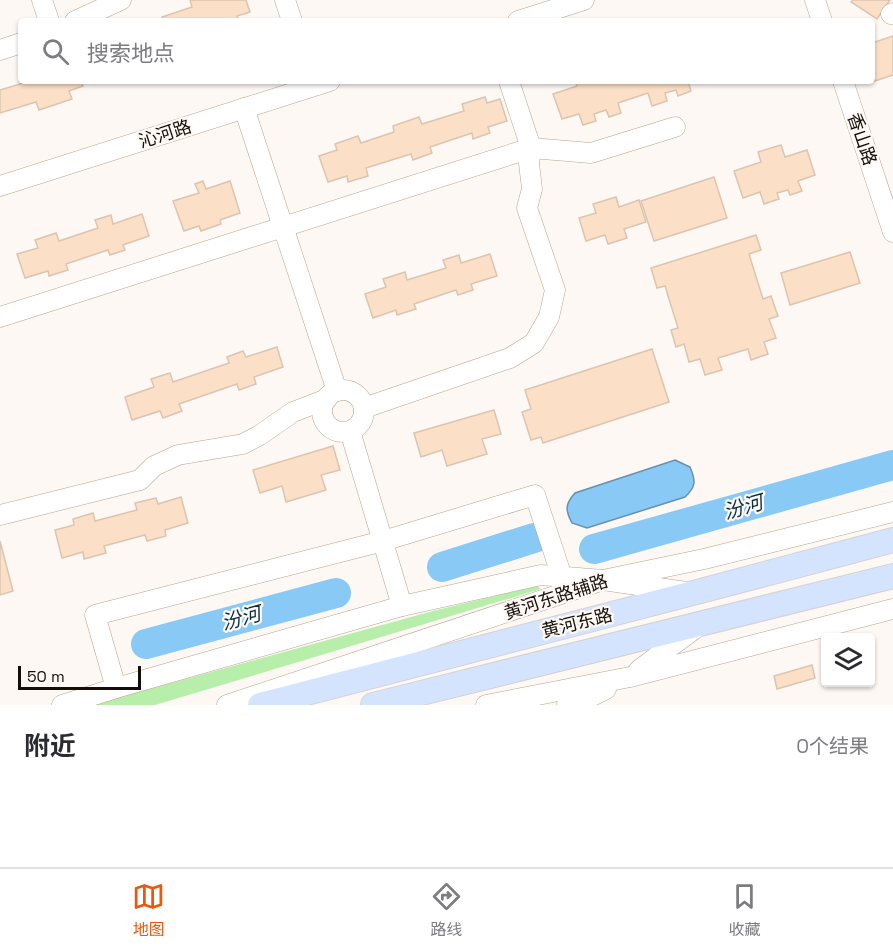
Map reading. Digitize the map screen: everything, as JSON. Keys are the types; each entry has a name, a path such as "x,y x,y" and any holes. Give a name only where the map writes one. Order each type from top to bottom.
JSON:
{"main road":[{"name":"黄河东路","path":"260,705 693,594 893,540"},
{"name":"黄河东路","path":"373,705 893,576"}],"street":[{"path":"42,0 48,18"},
{"path":"82,18 121,0"},
{"path":"285,0 291,18"},
{"path":"527,18 584,0"},
{"path":"815,0 821,18"},
{"path":"0,50 18,43"},
{"name":"沁河路","path":"0,186 315,84"},
{"path":"364,408 510,358 534,343 549,317 555,290 527,208 532,189 529,163 531,148 510,84"},
{"name":"香山路","path":"844,84 893,232"},
{"path":"244,108 283,227 332,395"},
{"path":"0,317 531,148 591,153 675,127"},
{"path":"0,515 140,480 154,466 178,455 243,444 293,412 332,395 344,390 357,396 364,408 361,422 350,431 337,431 326,424 322,411 323,405 332,395"},
{"path":"350,431 402,606"},
{"path":"116,688 95,615 383,541 535,495 562,577"},
{"name":"黄河东路辅路","path":"227,705 603,580 704,559 893,512"},
{"path":"62,705 402,606 541,575 603,580 693,594"},
{"path":"486,705 630,677 893,609"},
{"path":"567,705 586,699 630,677 702,623"}],"green space":[{"path":"537,586 541,589 155,705 91,705 433,611"}],"water":[{"path":"675,460 690,467 693,476 693,487 685,497 587,528 572,523 567,507 575,493"}],"building":[{"path":"190,0 246,0 250,12 237,16 238,18 162,18 192,7"},
{"path":"853,0 890,0 877,19 851,2"},
{"path":"893,36 893,75 875,81 875,42"},
{"path":"20,84 82,84 83,86 69,91 72,99 39,110 36,102 0,113 0,90"},
{"path":"576,84 689,84 691,91 678,96 676,90 665,93 667,101 652,106 648,93 618,103 621,113 609,117 606,110 594,114 596,121 583,125 579,114 562,119 553,94 577,86"},
{"path":"485,97 487,103 500,99 507,121 488,127 490,133 473,139 472,133 430,147 432,153 413,160 411,154 366,168 368,176 348,182 347,176 328,182 319,156 337,150 335,144 358,136 361,143 394,132 393,126 419,117 422,124 464,111 462,104"},
{"path":"781,145 785,157 807,150 815,175 798,181 802,191 790,195 788,190 777,193 779,199 764,204 760,192 743,198 734,171 761,162 758,152"},
{"path":"714,177 727,218 654,241 641,201"},
{"path":"203,181 206,189 230,181 240,213 220,220 221,224 201,231 199,226 184,231 173,201 199,193 195,184"},
{"path":"616,197 619,207 639,200 646,222 624,229 627,238 608,244 605,235 586,241 579,218 596,213 593,204"},
{"path":"142,214 149,236 123,245 125,250 110,255 108,250 66,264 68,270 49,276 48,271 25,278 17,254 38,248 35,240 56,233 59,241 98,228 95,220 111,215 113,224"},
{"path":"756,235 761,250 749,254 763,299 771,296 778,316 769,319 776,338 764,342 768,354 751,360 748,349 718,358 722,370 705,375 700,359 689,362 684,344 676,347 671,330 678,328 665,286 657,288 651,268"},
{"path":"850,252 860,283 790,305 781,273"},
{"path":"490,254 497,276 471,284 473,290 458,295 456,290 414,304 416,309 397,315 396,310 373,318 365,294 386,287 383,279 405,272 407,280 446,268 443,260 459,255 461,263"},
{"path":"277,347 283,367 254,377 256,384 239,390 237,384 179,404 182,411 163,418 160,411 132,420 125,397 154,387 151,379 170,373 173,382 229,363 227,357 243,351 246,357"},
{"path":"652,349 669,402 543,443 541,437 531,440 522,412 531,409 525,390"},
{"path":"494,410 501,434 482,439 487,454 447,466 442,450 421,457 414,433"},
{"path":"333,446 340,470 321,475 326,490 286,502 282,486 260,493 253,470"},
{"path":"181,497 188,523 165,530 166,536 147,541 145,535 104,546 106,553 84,559 83,552 62,558 55,530 74,525 73,519 93,513 95,521 137,510 135,503 156,498 158,504"},
{"path":"0,541 13,591 0,595"},
{"path":"812,665 815,678 777,689 774,676"}],"waterway":[{"name":"汾河","path":"594,549 893,465"},
{"name":"汾河","path":"442,567 534,538"},
{"name":"汾河","path":"146,644 336,593"}]}
